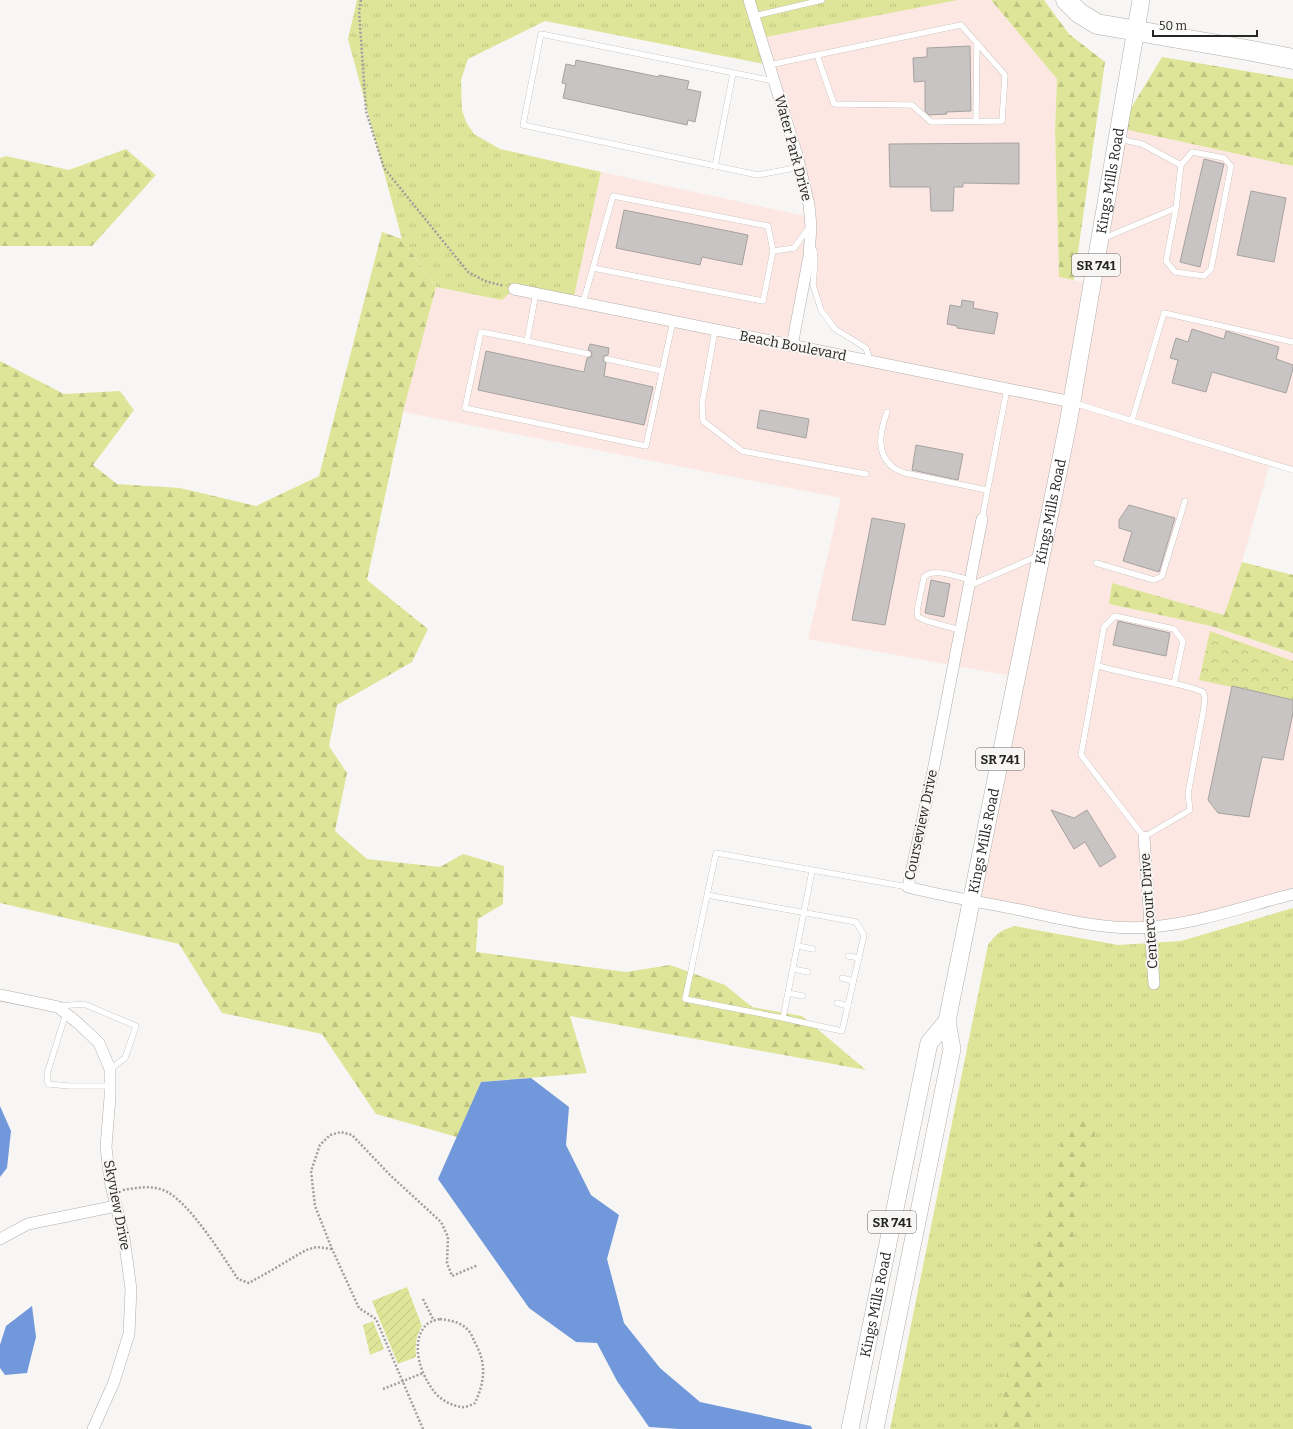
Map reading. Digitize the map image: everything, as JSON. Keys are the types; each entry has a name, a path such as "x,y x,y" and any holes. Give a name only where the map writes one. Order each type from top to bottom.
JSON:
{"highway":[{"path":"1066,0 1079,13 1097,24 1293,59"}],"main road":[{"name":"Kings Mills Road","path":"874,1429 952,1049 947,1021 1072,402 1141,0"},
{"name":"Kings Mills Road","path":"850,1429 929,1043 947,1021"}],"street":[{"name":"Water Park Drive","path":"749,0 800,167 809,205 811,226 809,256 792,346"},
{"name":"Beach Boulevard","path":"514,289 1072,402"},
{"name":"Courseview Drive","path":"982,519 908,887 1073,921 1114,927 1150,927 1186,923 1293,894"},
{"name":"Centercourt Drive","path":"1144,838 1154,984"},
{"path":"0,995 62,1010"},
{"name":"Skyview Drive","path":"62,1010 99,1044 110,1069 106,1147 110,1181 124,1238 131,1288 129,1334 114,1382 93,1429"},
{"path":"0,1239 28,1224 116,1206"}],"lane":[{"path":"754,16 806,2 822,0"},
{"path":"769,65 817,55 961,25 1005,75 1002,121 931,122 912,104 834,104 817,55"},
{"path":"774,81 541,34 523,125 758,175 800,167"},
{"path":"976,121 977,43"},
{"path":"715,166 733,73"},
{"path":"1117,139 1142,144 1182,165"},
{"path":"1192,152 1224,158 1231,166 1211,269 1204,276 1175,272 1166,261 1176,208 1182,165 1192,152"},
{"path":"583,303 613,196 768,226 773,251 763,301 593,268"},
{"path":"1100,240 1176,208"},
{"path":"773,251 794,248 811,226"},
{"path":"811,226 815,260 813,285 821,310 835,329 866,348 870,361"},
{"path":"527,341 536,293"},
{"path":"1132,420 1164,313 1293,342"},
{"path":"588,354 481,332 465,408 646,446 673,321"},
{"path":"715,330 702,404 703,421 742,451 866,474"},
{"path":"607,359 662,371"},
{"path":"982,519 1006,389"},
{"path":"1072,402 1293,468"},
{"path":"887,412 882,425 880,441 882,452 894,468 905,473 987,490"},
{"path":"1096,563 1154,580 1162,576 1185,502"},
{"path":"960,630 927,622 918,617 917,611 924,576 928,573 935,572 969,583 1042,555"},
{"path":"1098,666 1174,684 1197,689 1203,692 1205,698 1188,794 1190,810 1144,838 1081,755 1104,627 1115,616 1174,629 1183,641 1174,684"},
{"path":"707,895 856,922 864,935 842,1031 783,1018 685,1000 707,895 716,853 908,887"},
{"path":"783,1018 812,871"},
{"path":"798,946 813,949"},
{"path":"848,956 859,958"},
{"path":"793,969 808,972"},
{"path":"842,978 853,981"},
{"path":"788,993 803,996"},
{"path":"837,1003 848,1006"},
{"path":"110,1069 125,1058 136,1026 84,1004 62,1010 47,1074 48,1084 69,1086 110,1086"}],"path":[{"path":"361,0 359,11 366,111 384,168 468,272 485,281 514,289"},
{"path":"423,1429 376,1319 359,1308 332,1249 315,1206 311,1170 320,1145 330,1135 341,1132 352,1135 390,1175 441,1222 448,1237 447,1263 452,1276 478,1265"},
{"path":"113,1192 144,1187 163,1190 181,1202 215,1243 238,1279 249,1283 306,1250 317,1247 332,1249"},
{"path":"423,1299 434,1321"},
{"path":"440,1319 454,1321 468,1330 478,1346 484,1368 482,1388 476,1403 462,1408 447,1403 433,1390 423,1373 417,1354 418,1337 426,1324 440,1319"},
{"path":"383,1389 423,1373"}],"shaded area":[{"path":"958,0 991,0 1057,79 1055,130 1059,277 1092,284 1119,128 1293,166 1293,470 1270,463 1242,562 1224,615 1112,583 1109,604 1211,626 1293,653 1293,894 1150,927 1124,928 971,901 1017,677 808,639 841,498 403,412 436,287 502,300 514,289 573,301 601,172 810,217 761,38","holes":["811,229 813,285 821,310 835,329 866,348 869,361 792,346"]}],"green space":[{"path":"357,0 958,0 761,38 769,65 545,21 468,59 461,80 462,110 466,122 474,134 500,149 601,172 573,301 514,289 502,300 436,287 402,239 348,39"},
{"path":"991,0 1044,0 1069,34 1105,62 1074,280 1059,277 1055,130 1057,79"},
{"path":"1162,57 1293,79 1293,166 1119,128"},
{"path":"126,149 156,175 92,246 0,246 0,158 6,156 69,170"},
{"path":"382,232 402,239 436,287 403,412 367,580 428,629 412,662 337,705 329,746 347,773 335,831 367,859 440,867 463,854 504,866 503,904 478,919 476,952 626,972 670,965 725,985 752,1007 802,1016 866,1070 570,1016 587,1073 481,1082 457,1137 376,1114 322,1034 222,1013 179,944 0,903 0,361 64,394 120,391 134,410 93,465 117,484 180,488 256,506 319,476"},
{"path":"1242,562 1293,575 1293,653 1211,626 1109,604 1112,583 1224,615"},
{"path":"1210,631 1293,661 1293,700 1199,680"},
{"path":"1293,908 1293,1429 890,1429 988,945 1000,932 1015,926 1118,945 1181,941"},
{"path":"1067,1116 1097,1125 1033,1429 994,1429"},
{"path":"407,1287 422,1326 416,1341 416,1357 398,1364 372,1301"},
{"path":"373,1321 384,1349 370,1355 363,1325"}],"water":[{"path":"531,1078 569,1107 566,1145 591,1195 619,1215 607,1259 624,1323 660,1368 700,1402 811,1426 812,1429 679,1429 649,1427 617,1381 597,1343 576,1342 529,1308 438,1179 481,1082"},
{"path":"0,1106 11,1131 7,1168 0,1177"},
{"path":"32,1306 36,1337 27,1373 5,1375 0,1368 0,1345 6,1326"}],"building":[{"path":"970,46 971,111 946,112 947,114 929,115 925,111 925,81 914,82 913,58 927,57 927,48"},
{"path":"576,60 659,77 659,75 689,81 687,89 701,92 695,122 688,120 687,125 563,98 566,84 562,83 566,64 575,66"},
{"path":"1019,143 1019,184 963,183 963,187 954,187 953,211 931,211 930,187 890,187 889,144"},
{"path":"1204,159 1224,164 1200,267 1180,262"},
{"path":"1251,191 1286,198 1274,262 1237,255"},
{"path":"624,210 748,235 742,265 702,257 700,265 616,248"},
{"path":"962,300 974,302 973,308 998,313 994,334 957,328 957,326 947,324 950,305 961,307"},
{"path":"1192,329 1224,339 1226,331 1279,347 1276,359 1293,365 1286,393 1212,372 1206,392 1172,383 1178,360 1170,358 1176,338 1188,342"},
{"path":"590,344 609,348 608,355 604,356 603,358 604,362 606,363 604,376 653,387 644,425 478,390 486,351 584,372 587,358 591,357 592,354 591,351 588,350"},
{"path":"760,410 809,419 806,438 757,428"},
{"path":"916,445 963,454 958,480 912,470"},
{"path":"1129,505 1175,518 1159,572 1123,561 1132,532 1119,528 1119,520"},
{"path":"872,518 905,524 885,625 852,620"},
{"path":"931,580 950,584 944,617 925,613"},
{"path":"1118,621 1170,633 1166,656 1113,645"},
{"path":"1232,686 1293,700 1293,713 1283,760 1262,757 1249,817 1218,813 1208,800"},
{"path":"1051,810 1074,818 1087,810 1116,857 1100,867 1085,842 1074,849"}]}
